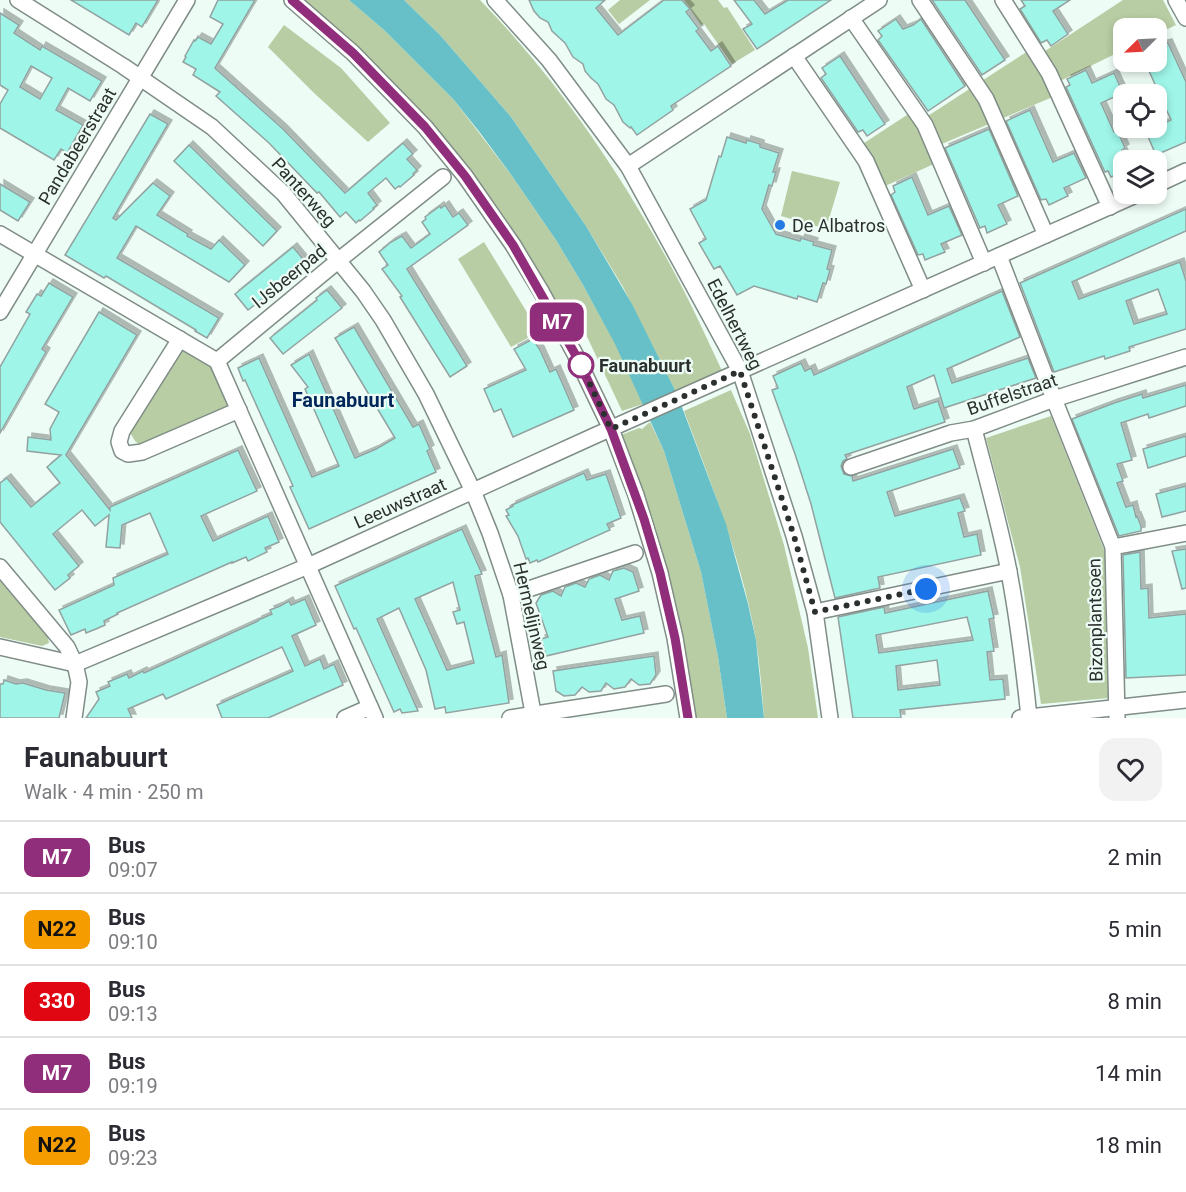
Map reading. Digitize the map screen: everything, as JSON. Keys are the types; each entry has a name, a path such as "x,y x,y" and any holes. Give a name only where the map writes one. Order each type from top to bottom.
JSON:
{"street":[{"name":"Panterweg","path":"18,0 212,127 284,194 339,260 383,320 426,394 473,492"},
{"name":"Pandabeerstraat","path":"0,312 187,0"},
{"path":"292,0 353,53 425,127 465,176 513,245 542,293 575,354 611,429 641,511 660,573 675,638 688,718"},
{"name":"Edelhertweg","path":"495,0 549,60 628,166 740,371 794,536 815,612 830,718"},
{"path":"628,166 879,0"},
{"path":"920,0 986,99 1046,235"},
{"path":"1003,0 1049,73 1110,207"},
{"path":"1176,0 1186,18"},
{"path":"851,18 925,125 984,262"},
{"path":"794,56 866,161 923,290"},
{"path":"1167,180 1186,171"},
{"name":"IJsbeerpad","path":"217,361 443,177"},
{"name":"Leeuwstraat","path":"75,664 308,566 1116,204"},
{"path":"0,234 217,361 373,712 345,718"},
{"name":"Bizonplantsoen","path":"999,256 1113,547 1116,713"},
{"path":"180,339 122,431 119,442 122,451 128,454 142,452 238,410"},
{"name":"Buffelstraat","path":"851,467 951,433 974,429 1054,399 1186,357"},
{"path":"974,429 1009,571 1023,657 1029,717"},
{"name":"Hermelijnweg","path":"473,492 511,595 534,716"},
{"path":"1113,547 1180,535"},
{"path":"511,595 635,553"},
{"path":"0,567 67,647 75,664 79,682 74,718"},
{"path":"815,612 1009,571"},
{"path":"0,647 75,664"},
{"path":"510,718 666,694"},
{"path":"1020,718 1116,713 1186,700"}],"green space":[{"path":"303,0 349,0 384,30 454,100 512,176 556,240 615,343 643,404 622,411 583,328 573,333 544,281 488,197"},
{"path":"404,0 480,0 532,58 579,119 623,183 679,280 723,373 677,394 623,287 586,226 511,117 440,35"},
{"path":"620,0 650,0 619,24 608,10"},
{"path":"684,0 718,0 724,8 727,7 755,50 732,64"},
{"path":"1123,0 1163,0 1176,25 1167,29 1167,18 1113,18 1113,55 1050,86 1055,96 930,149 936,163 883,187 861,145 910,113 917,123 1031,49 1036,57"},
{"path":"284,25 341,68 390,123 368,142 314,93 268,47"},
{"path":"792,171 840,182 826,229 781,216"},
{"path":"484,242 539,332 511,347 458,259"},
{"path":"181,350 191,352 213,365 230,407 140,445 129,431"},
{"path":"731,390 750,434 784,545 808,648 818,718 764,718 756,640 743,581 684,411"},
{"path":"1051,416 1105,552 1109,698 1041,704 1020,567 986,438"},
{"path":"650,422 664,451 701,572 718,657 727,718 695,718 683,645 667,574 646,504 621,435 642,429"},
{"path":"0,577 47,633 49,643 42,646 0,637"}],"water":[{"path":"349,0 404,0 440,35 511,117 586,226 632,304 677,394 726,524 756,640 764,718 727,718 718,657 701,572 664,451 615,344 583,285 556,240 512,176 454,100 384,30"}],"building":[{"path":"71,0 158,0 142,27 136,23 129,35"},
{"path":"218,0 255,0 215,68 283,129 345,193 403,143 413,154 407,159 417,170 414,175 395,189 386,178 368,193 377,205 360,221 356,223 346,212 340,217 319,192 317,193 269,143 216,96 220,92 193,75 196,69 183,62 194,40 198,37 211,44 223,24 210,17"},
{"path":"529,0 605,0 596,8 618,35 664,0 682,0 690,9 686,12 699,29 696,31 711,51 718,46 731,66 671,106 673,110 637,135 623,122 614,105 606,99 598,84 585,71 583,64 573,57 565,43 552,31 548,22 534,11"},
{"path":"734,0 754,0 765,14 788,0 831,0 757,49 743,29 752,24"},
{"path":"932,0 965,0 1005,60 982,75"},
{"path":"1021,0 1070,0 1053,11 1068,34 1051,46 1047,40 1041,43 1020,9 1025,6"},
{"path":"0,13 19,25 14,33 40,50 42,46 102,81 90,101 68,88 56,110 83,125 67,153 61,149 54,160 0,128 0,104 8,90 0,85","holes":["31,66 52,78 40,99 20,87"]},
{"path":"896,19 903,29 921,19 965,86 928,111 878,40 882,36 878,31"},
{"path":"1167,43 1186,82 1186,142 1167,150 1154,150 1149,138 1167,138 1167,122 1171,120 1167,111 1167,84 1155,84 1149,72 1167,72"},
{"path":"840,56 885,124 867,136 863,130 858,132 821,78 826,74 822,68"},
{"path":"1086,70 1092,83 1114,73 1119,84 1113,84 1113,98 1101,103 1113,130 1113,138 1121,138 1125,148 1113,150 1113,176 1111,177 1108,171 1105,172 1066,87 1070,85 1067,79"},
{"path":"1030,110 1053,162 1074,153 1086,178 1064,188 1068,196 1049,205 1046,199 1041,200 1006,121"},
{"path":"150,114 168,124 113,218 116,220 153,183 170,196 157,215 211,249 219,240 245,265 229,282 136,226 117,258 219,318 207,338 106,276 104,278 65,255"},
{"path":"989,129 1018,196 998,205 1007,224 987,233 985,226 980,228 945,148"},
{"path":"727,137 746,143 747,140 760,144 760,147 779,153 773,172 776,172 772,186 769,185 762,209 776,234 800,241 801,238 814,242 813,245 832,250 826,284 823,283 817,302 798,296 797,299 754,286 737,295 720,266 714,269 699,243 706,239 690,209 706,200"},
{"path":"189,145 277,231 263,246 174,161"},
{"path":"912,177 928,215 949,206 962,235 941,244 945,252 925,260 923,254 918,255 891,195 895,192 893,186"},
{"path":"0,184 30,202 18,221 0,210"},
{"path":"445,205 453,217 459,213 468,225 407,269 467,366 450,377 400,297 402,296 382,269 388,265 379,252 402,236 411,248 430,234 422,222 426,219 425,217"},
{"path":"1186,209 1186,231 1072,282 1079,299 1180,262 1186,281 1186,329 1129,347 1130,351 1105,359 1104,356 1054,372 1020,283","holes":["1158,289 1167,314 1134,324 1126,301"]},
{"path":"293,247 308,265 248,310 235,294"},
{"path":"49,283 73,297 42,349 46,352 0,433 0,367 30,314 26,312 37,294 41,296"},
{"path":"327,290 342,308 283,354 270,338"},
{"path":"1002,291 1020,337 947,369 952,383 1028,358 1036,378 944,408 934,375 907,387 914,409 938,401 945,422 845,455 847,459 841,466 844,474 852,476 853,481 953,449 960,468 887,492 895,516 960,498 965,511 958,513 964,537 977,534 981,555 878,577 880,588 835,598 811,504 772,390 778,388 773,376 801,363 805,371 811,368 814,375"},
{"path":"99,312 137,335 66,455 110,510 110,507 238,450 257,491 201,516 213,541 268,516 279,542 265,548 267,552 248,561 246,557 232,562 117,613 104,621 105,625 86,633 85,629 71,635 59,610 114,585 113,578 168,554 150,513 122,525 120,548 106,547 109,515 95,526 82,510 53,534 79,566 68,575 70,578 55,590 0,522 0,483 7,478 31,507 60,483 47,467 61,455 27,451 28,437 51,440 50,429 59,412 45,404"},
{"path":"354,327 413,427 419,424 430,449 427,451 436,472 309,529 290,487 293,486 238,368 259,358 312,477 339,466 305,389 308,387 291,365 309,354 355,458 395,438 335,338"},
{"path":"533,339 550,372 556,369 574,410 513,437 501,409 494,412 484,389 526,370 514,349"},
{"path":"1186,385 1186,406 1149,418 1148,414 1121,423 1132,460 1117,464 1123,481 1117,483 1126,507 1133,505 1141,531 1119,536 1072,419 1142,394 1143,398"},
{"path":"1186,436 1186,456 1148,468 1143,449"},
{"path":"584,473 587,480 606,474 621,518 607,524 610,530 538,562 537,560 530,563 506,516 509,515 506,510 512,505"},
{"path":"1186,486 1186,511 1162,517 1156,494"},
{"path":"462,529 482,574 475,576 496,657 502,655 509,703 446,713 445,707 435,709 426,670 399,608 377,619 418,711 402,713 400,709 394,712 335,586","holes":["453,582 460,610 453,612 457,624 464,622 474,663 447,670 415,599"]},
{"path":"1186,549 1186,588 1182,589 1172,551"},
{"path":"1140,552 1141,589 1148,588 1149,618 1186,614 1186,675 1126,678 1123,555"},
{"path":"624,568 633,572 639,591 615,599 622,620 640,616 644,633 546,656 541,639 548,637 536,603 541,595 553,591 561,596 565,587 576,583 585,587 589,579 600,575 609,580 613,571"},
{"path":"988,591 994,618 989,619 994,651 987,652 990,680 1003,679 1005,699 900,710 901,718 853,718 838,617 884,607 885,613","holes":["967,617 973,640 879,653 876,635","937,660 940,685 898,690 896,666"]},
{"path":"305,599 316,625 292,636 305,666 320,659 324,669 334,664 343,685 268,718 222,718 217,705 293,671 282,647 166,699 163,694 128,709 132,718 86,718 99,699 96,692 110,686 108,682 127,674 129,678 143,671 144,673 258,621 272,614 270,610 289,601 291,605"},
{"path":"654,656 656,675 650,684 639,685 631,679 625,687 614,689 606,683 601,691 589,692 582,687 575,695 564,696 556,691 553,671"},
{"path":"4,680 65,693 59,718 0,718 0,684 3,684"}],"bus line":[{"name":"M7","path":"292,0 353,53 425,127 465,176 513,245 542,293 575,354 611,429 636,495 660,573 675,638 688,718"}],"place":[{"name":"De Albatros","path":"780,225"},
{"name":"Faunabuurt","path":"581,365"}],"district":[{"name":"Faunabuurt","path":"343,400"}],"route":[{"path":"581,365 611,429 740,371 794,536 815,612 926,589"}]}
